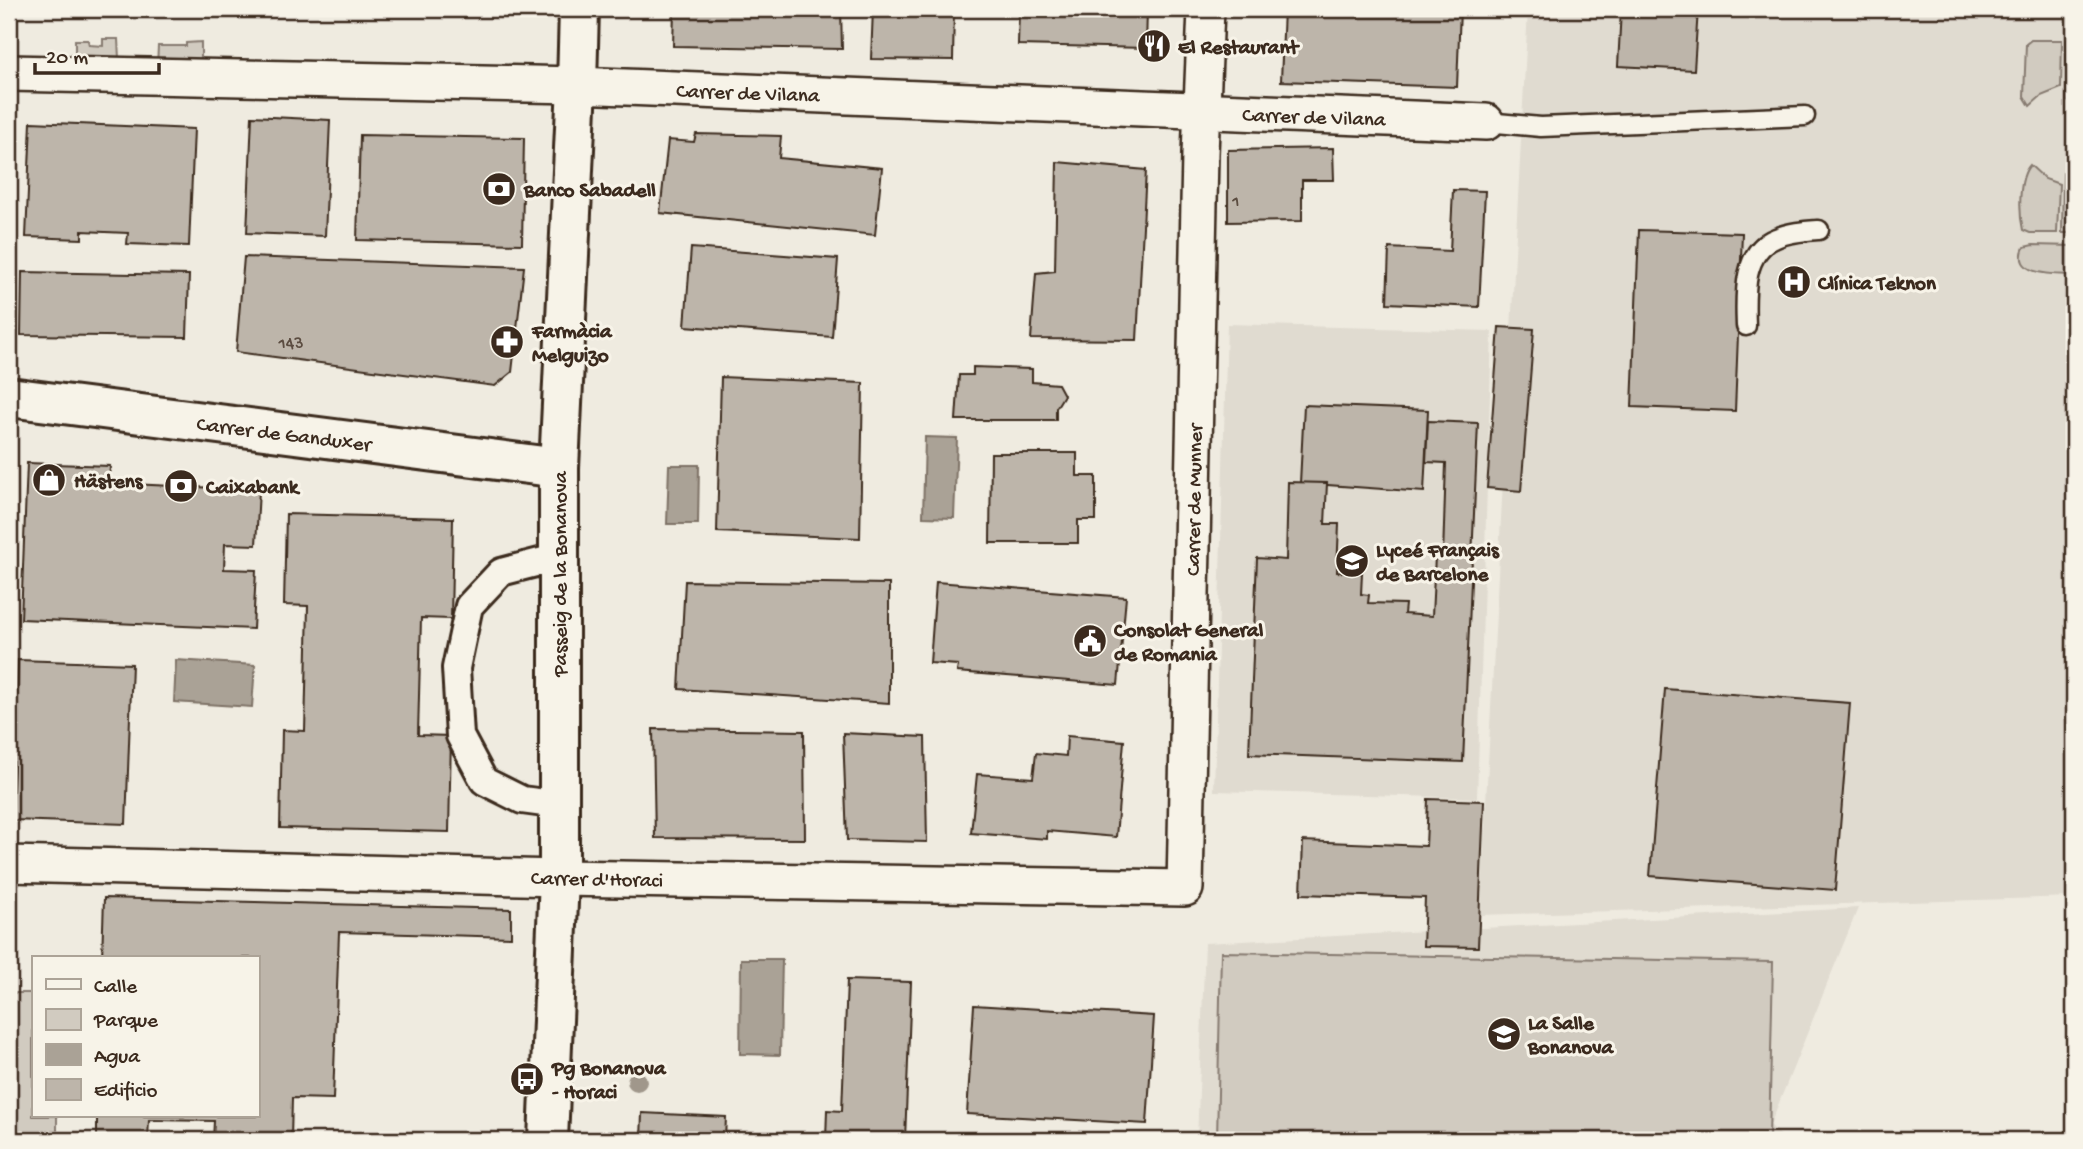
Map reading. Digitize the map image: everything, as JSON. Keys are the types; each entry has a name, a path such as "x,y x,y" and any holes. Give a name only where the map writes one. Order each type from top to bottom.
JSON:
{"street":[{"name":"Passeig de la Bonanova","path":"548,1140 559,878 559,468 578,85 579,9"},
{"name":"Carrer de Munner","path":"1185,888 1206,9"},
{"name":"Carrer de Vilana","path":"9,72 578,85 1486,122"},
{"name":"Carrer de Ganduxer","path":"9,397 559,468"},
{"path":"559,557 502,572 469,606 456,668 460,736 485,780 522,800 559,805"},
{"name":"Carrer d'Horaci","path":"9,864 559,878 1185,888"}],"lane":[{"path":"1486,122 1541,127 1805,116"},
{"path":"1746,326 1745,289 1748,270 1760,251 1773,238 1819,230"}],"shaded area":[{"name":"Clínica Teknon","path":"1528,9 2074,9 2074,897 1480,915"},
{"name":"Lyceé Français de Barcelone","path":"1227,324 1492,331 1477,798 1214,791"},
{"name":"La Salle Bonanova","path":"1858,908 1770,1125 1786,1140 1197,1140 1205,943"}],"green space":[{"path":"103,39 118,39 119,59 75,59 75,40 88,40 89,45 103,46"},
{"path":"2031,40 2062,40 2061,88 2041,96 2030,106 2024,96 2026,44"},
{"path":"2067,40 2074,40 2074,104 2067,101"},
{"path":"201,42 201,61 157,66 158,46 186,46 186,43"},
{"path":"2030,165 2045,179 2059,184 2057,233 2030,233 2023,230 2021,187"},
{"path":"2074,170 2074,233 2062,233 2063,173"},
{"path":"2074,246 2074,275 2047,274 2030,269 2024,264 2022,257 2024,247"},
{"name":"La Salle Bonanova","path":"1221,952 1773,962 1769,1140 1217,1140"},
{"path":"9,993 32,993 32,1118 57,1118 57,1140 9,1140"}],"water":[{"path":"925,437 957,438 954,518 923,517"},
{"path":"669,465 699,465 698,524 667,524"},
{"path":"176,660 255,665 252,707 174,702"},
{"path":"741,959 782,959 780,1055 740,1054"}],"building":[{"path":"674,9 841,9 842,49 673,46"},
{"path":"873,9 954,9 953,60 871,59"},
{"path":"1019,9 1147,9 1146,48 1018,45"},
{"path":"1284,9 1460,9 1457,87 1281,81"},
{"path":"1621,9 1698,9 1694,70 1618,66"},
{"path":"252,116 330,120 325,236 247,233"},
{"path":"31,122 194,129 189,246 127,244 128,233 82,231 82,239 26,237"},
{"path":"696,134 781,136 779,158 882,168 875,235 660,213 668,140 694,142"},
{"path":"360,135 524,138 522,244 357,240"},
{"path":"1333,148 1334,180 1302,180 1302,221 1228,222 1228,150"},
{"path":"1057,162 1146,170 1137,340 1031,339 1036,273 1055,271"},
{"path":"1453,190 1485,191 1479,307 1387,303 1389,248 1450,251"},
{"path":"1639,230 1742,233 1735,411 1632,407"},
{"path":"691,248 838,259 832,337 685,326"},
{"path":"244,257 524,267 512,372 495,386 236,352"},
{"path":"22,272 189,275 187,337 21,335"},
{"path":"1499,327 1534,329 1521,491 1487,488"},
{"path":"973,367 1032,369 1032,382 1058,384 1064,395 1056,408 1056,420 956,420 959,375 973,375"},
{"path":"721,377 863,383 860,538 717,532"},
{"path":"1304,405 1428,410 1424,492 1300,483"},
{"path":"1428,421 1478,423 1463,762 1249,754 1257,558 1286,560 1288,482 1327,483 1325,524 1339,524 1337,572 1362,573 1361,594 1369,595 1368,603 1405,604 1404,614 1432,616 1435,556 1443,556 1446,463 1426,462"},
{"path":"991,453 1077,453 1077,476 1096,476 1096,520 1078,520 1078,543 990,543"},
{"path":"27,463 110,466 109,483 259,490 256,545 225,544 224,569 256,570 253,629 21,619"},
{"path":"286,514 453,518 451,619 421,618 418,735 451,736 449,832 280,828 282,730 305,731 308,606 284,605"},
{"path":"685,581 889,584 889,703 679,689"},
{"path":"936,582 1126,597 1118,685 957,672 958,665 930,663"},
{"path":"18,660 132,664 126,824 12,820"},
{"path":"1665,689 1850,703 1835,890 1650,876"},
{"path":"653,729 804,731 805,839 655,838"},
{"path":"843,733 925,737 927,842 847,840"},
{"path":"1067,736 1124,741 1116,837 1047,831 1047,839 971,833 977,774 1033,778 1036,753 1066,756"},
{"path":"1428,799 1484,801 1478,947 1423,946 1425,898 1301,894 1303,841 1426,846"},
{"path":"104,898 511,909 511,937 339,932 333,1099 292,1098 291,1140 213,1140 214,1121 149,1120 148,1139 97,1137 97,1118 259,1118 259,956 102,956"},
{"path":"847,980 911,982 905,1140 826,1140 827,1110 842,1111"},
{"path":"974,1005 1154,1016 1147,1124 967,1114"},
{"path":"642,1113 726,1117 725,1140 641,1140"}],"place":[{"name":"El Restaurant","path":"1154,46"},
{"name":"Banco Sabadell","path":"499,189"},
{"name":"Clínica Teknon","path":"1794,282"},
{"name":"Farmàcia Melguizo","path":"507,342"},
{"name":"Hästens","path":"49,480"},
{"name":"Caixabank","path":"181,486"},
{"name":"Lyceé Français de Barcelone","path":"1352,561"},
{"name":"Consolat General de Romania","path":"1090,641"},
{"name":"La Salle Bonanova","path":"1504,1034"},
{"name":"Pg Bonanova - Horaci","path":"527,1079"}]}
